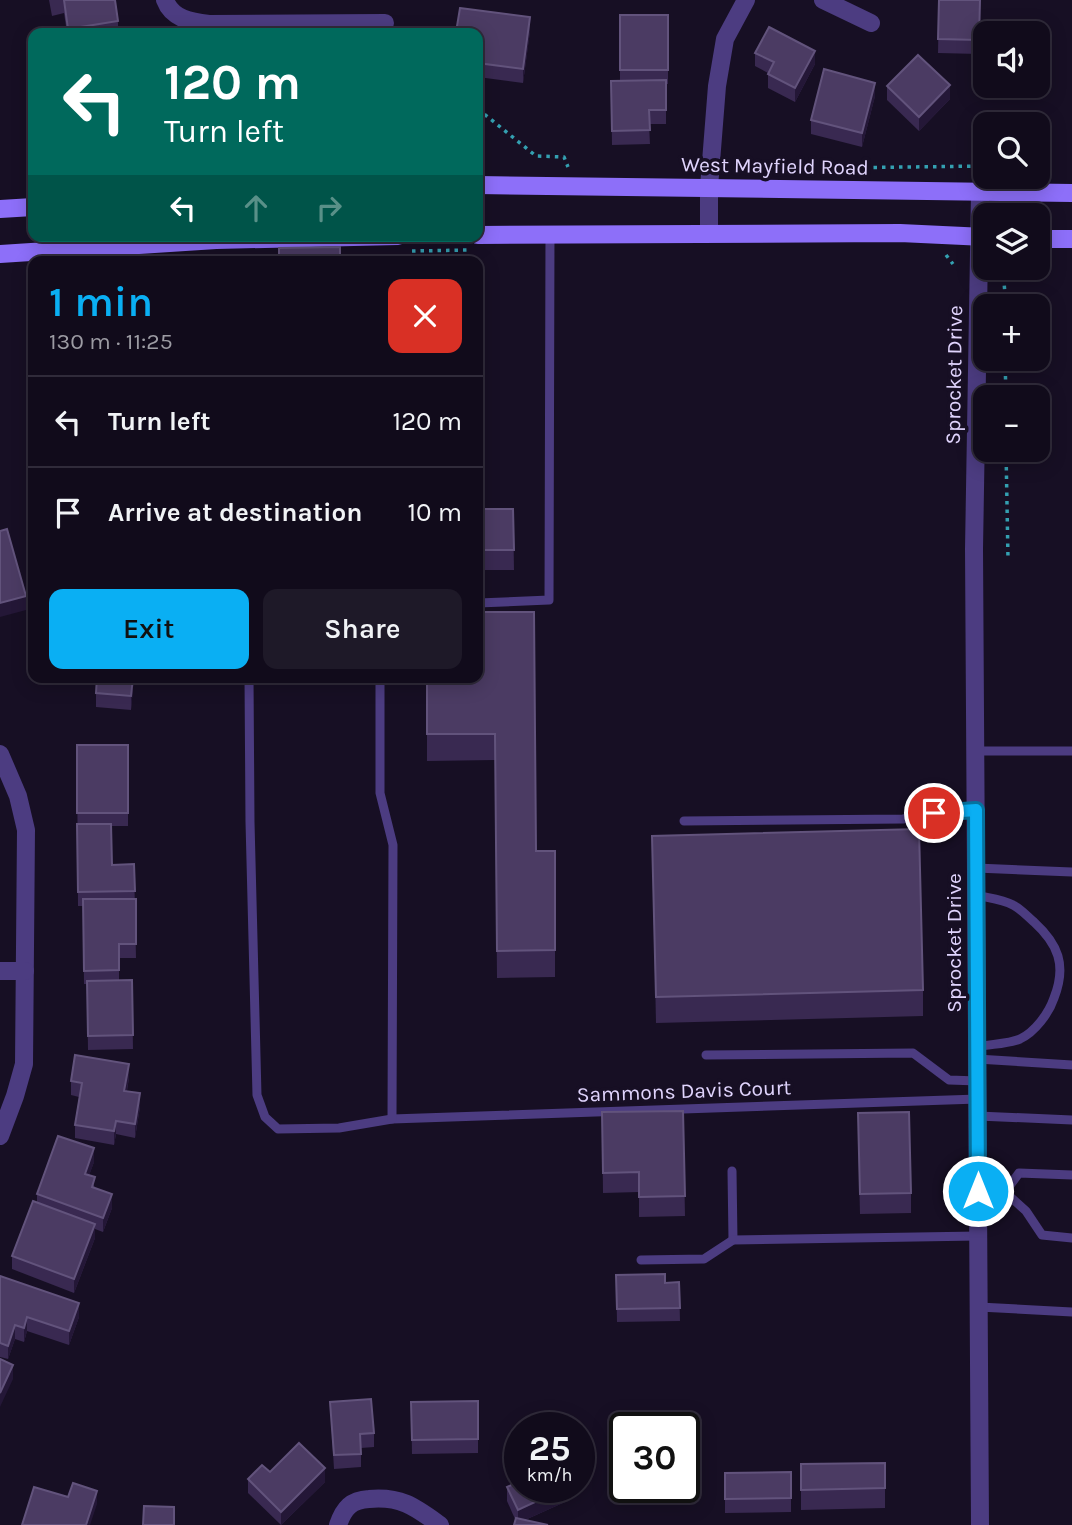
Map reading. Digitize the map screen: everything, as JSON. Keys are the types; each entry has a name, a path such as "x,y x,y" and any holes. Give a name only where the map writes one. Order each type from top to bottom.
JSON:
{"main road":[{"name":"West Mayfield Road","path":"483,185 1072,193"},
{"path":"0,209 28,207"},
{"path":"483,234 900,233 973,236"},
{"path":"1050,239 1072,239"},
{"path":"0,254 185,242"},
{"path":"308,242 399,244"}],"street":[{"path":"165,0 176,16 191,22 209,24 385,23"},
{"path":"709,233 709,187 717,86 726,39 746,0"},
{"path":"823,0 871,23"},
{"name":"Sprocket Drive","path":"979,192 980,203"},
{"name":"Sprocket Drive","path":"980,1525 974,549 981,280"},
{"path":"0,754 18,796 26,830 24,1064 0,1136"},
{"path":"0,971 24,971"},
{"path":"338,1525 348,1506 358,1500 389,1497 414,1506 440,1525"}],"lane":[{"path":"483,603 549,600 550,233"},
{"name":"Sammons Davis Court","path":"249,683 257,1095 265,1117 278,1129 339,1128 392,1119 978,1099"},
{"path":"380,683 380,793 393,845 392,1119"},
{"path":"975,751 1072,751"},
{"path":"684,821 903,819 934,813 976,810"},
{"path":"976,868 1072,872"},
{"path":"976,895 1011,903 1032,920 1053,942 1059,955 1060,971 1059,987 1051,1006 1030,1030 1020,1038 977,1053"},
{"path":"706,1055 913,1053 978,1099 1072,1120"},
{"path":"977,1053 1072,1065"},
{"path":"732,1171 733,1240"},
{"path":"1005,1192 1019,1173 1072,1175"},
{"path":"978,1191 1005,1192 1027,1211 1042,1235 1072,1238"},
{"path":"641,1260 704,1259 733,1240 978,1236"},
{"path":"979,1307 1072,1312"}],"path":[{"path":"483,112 536,156 564,157"},
{"path":"822,168 973,166"},
{"path":"399,244 467,250"},
{"path":"1006,462 1007,559"}],"building":[{"path":"64,0 115,0 118,21 68,28"},
{"path":"939,0 980,0 979,21 973,21 973,40 938,39"},
{"path":"460,8 530,17 523,69 483,64 483,28 457,28"},
{"path":"620,15 668,15 668,70 620,70"},
{"path":"769,27 815,51 795,88 768,74 774,62 755,53"},
{"path":"918,55 950,85 919,117 887,86"},
{"path":"824,69 875,83 862,133 811,120"},
{"path":"666,80 666,110 649,110 650,130 612,131 611,81"},
{"path":"340,247 340,256 279,256 279,248"},
{"path":"483,509 513,509 514,550 483,550"},
{"path":"7,529 26,596 0,603 0,531"},
{"path":"483,612 534,612 536,851 555,851 555,950 497,951 495,734 427,734 427,683 483,683"},
{"path":"97,683 132,683 131,696 96,693"},
{"path":"77,745 128,745 128,813 77,813"},
{"path":"77,824 111,824 112,865 134,864 135,891 78,892"},
{"path":"919,829 923,990 656,997 652,836"},
{"path":"83,899 136,899 136,944 119,944 119,970 84,971"},
{"path":"132,980 133,1035 88,1036 87,981"},
{"path":"75,1055 129,1064 124,1091 140,1093 135,1124 116,1121 114,1131 75,1125 82,1083 71,1081"},
{"path":"683,1111 685,1196 639,1197 639,1172 603,1173 602,1112"},
{"path":"909,1112 911,1193 860,1194 858,1113"},
{"path":"58,1136 94,1148 85,1174 95,1177 92,1187 112,1194 103,1218 37,1194"},
{"path":"33,1201 95,1224 74,1279 12,1256"},
{"path":"665,1274 665,1283 679,1282 680,1308 617,1309 616,1275"},
{"path":"0,1276 79,1303 69,1331 27,1317 24,1328 15,1325 8,1346 0,1343"},
{"path":"0,1359 13,1365 0,1393"},
{"path":"371,1399 374,1433 360,1434 361,1454 334,1455 330,1402"},
{"path":"478,1401 478,1439 412,1440 411,1402"},
{"path":"299,1443 325,1468 281,1512 248,1479 262,1465 270,1472"},
{"path":"885,1463 885,1488 801,1490 801,1464"},
{"path":"791,1472 791,1498 725,1499 725,1473"},
{"path":"73,1483 97,1491 86,1525 22,1525 34,1487 68,1497"},
{"path":"515,1503 533,1503 518,1510"},
{"path":"144,1506 174,1507 174,1525 143,1525"},
{"path":"516,1518 548,1525 514,1525"}],"route":[{"path":"934,813 976,810 978,1191"}]}
